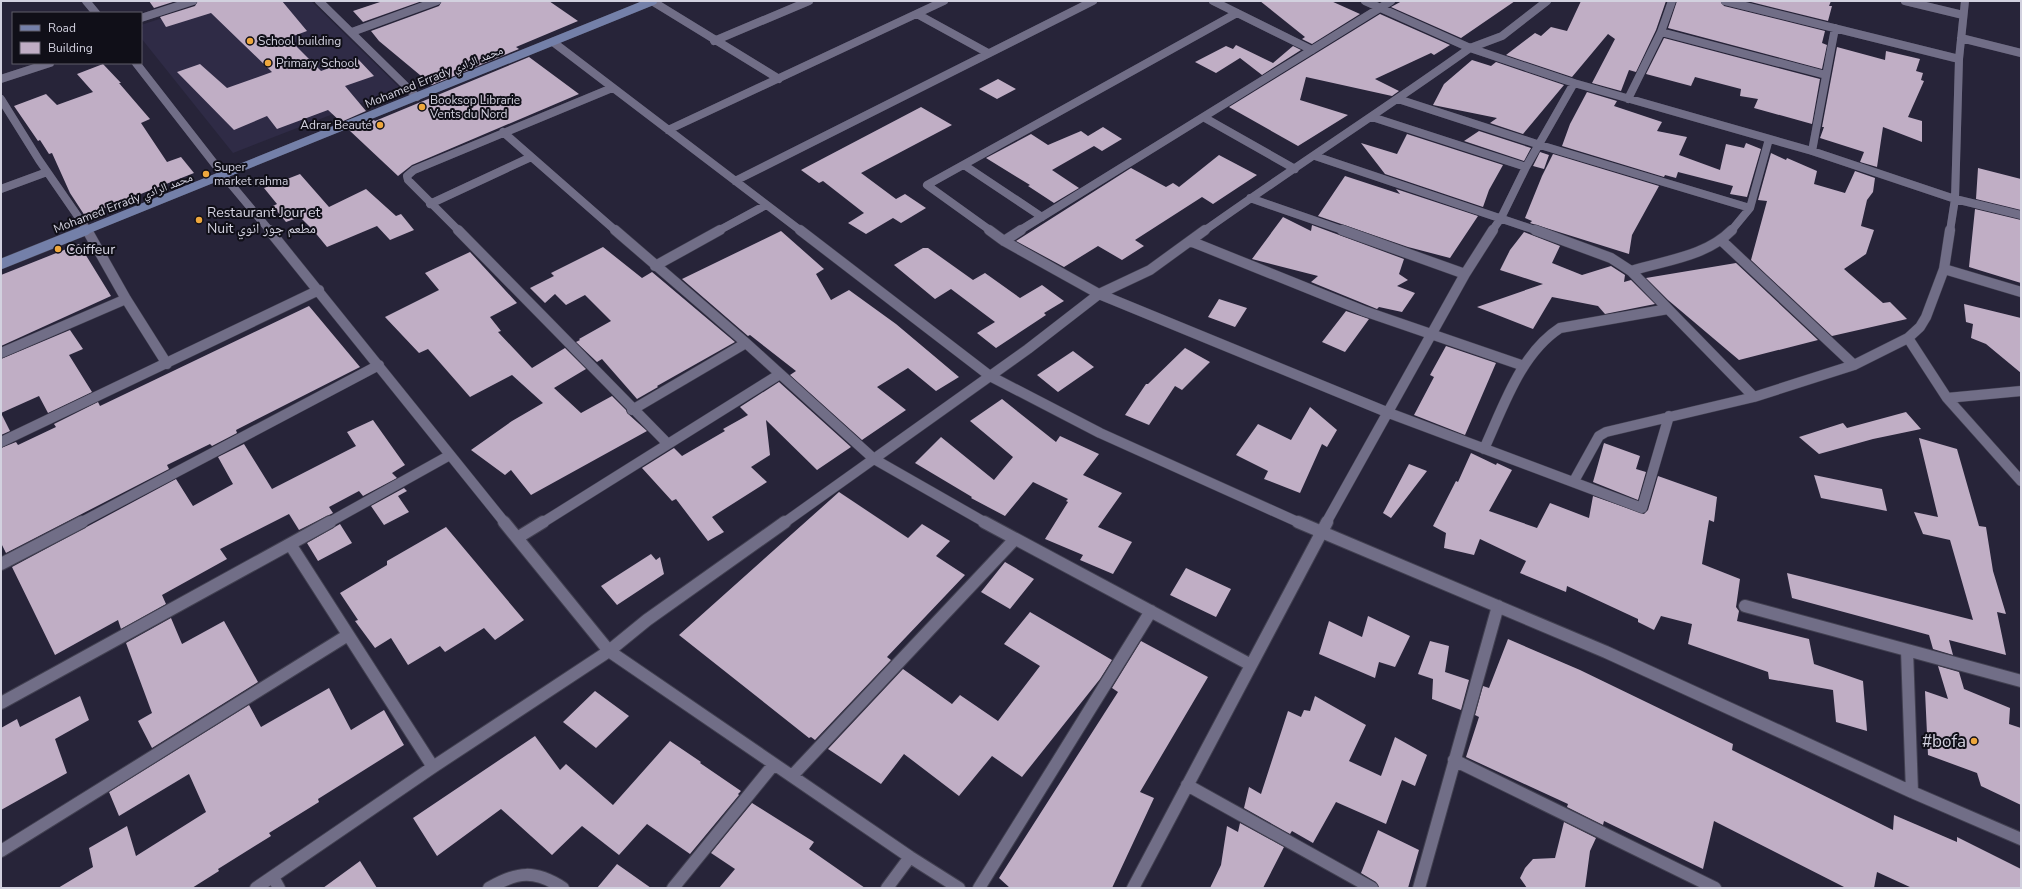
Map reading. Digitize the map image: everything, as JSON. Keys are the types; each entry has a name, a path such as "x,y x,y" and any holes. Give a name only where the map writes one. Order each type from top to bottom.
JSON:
{"street":[{"path":"86,1 95,12"},
{"path":"142,18 193,1"},
{"path":"319,1 417,97"},
{"path":"352,32 437,1"},
{"path":"652,1 714,41 779,79"},
{"name":"Mohamed Errady محمد الرادي","path":"1,264 224,176 652,1"},
{"path":"714,41 809,1"},
{"path":"668,130 944,1"},
{"path":"735,181 1093,1"},
{"path":"1213,1 1312,50"},
{"path":"1365,1 1470,48 1574,83 1812,151 1956,200 2021,215"},
{"path":"1004,240 1204,118 1391,1"},
{"path":"256,888 276,882 433,767 609,651 647,620 990,376 1099,294 1150,270 1250,198 1315,156 1470,48 1502,36 1547,1"},
{"path":"1628,99 1661,32 1672,1"},
{"path":"1725,1 1959,59"},
{"path":"1905,1 1963,15"},
{"path":"1574,481 1599,436 1606,432 1754,397 1854,365 1908,338 1916,332 1926,317 1944,269 1956,200 1959,59 1965,1"},
{"path":"1237,13 927,185 1004,240 1099,294 1389,413 1574,481 1642,508 1669,416"},
{"path":"917,14 988,53"},
{"path":"1812,151 1835,28"},
{"path":"1661,32 1826,75"},
{"path":"1961,38 2021,54"},
{"path":"553,42 990,376 1100,433 1320,532 1606,652 1912,792 2021,839"},
{"path":"1,78 47,64"},
{"path":"137,64 224,176 319,290 450,455 609,651 910,857 959,888"},
{"path":"1133,888 1252,665 1320,532 1389,413 1465,274 1501,218 1526,167 1540,145 1574,83"},
{"path":"612,88 414,170 407,176 408,180 430,204 632,410 667,443"},
{"path":"1,99 47,172 87,230 126,299 167,364"},
{"path":"1398,99 1540,145 1750,208"},
{"path":"1372,117 1526,167"},
{"path":"1204,118 1295,169"},
{"path":"503,132 655,266 746,343 874,459 1015,539 1252,665"},
{"path":"1630,271 1702,251 1722,241 1740,226 1750,208 1769,139"},
{"path":"1315,156 1501,218 1611,258 1630,271 1754,397"},
{"path":"430,204 531,158"},
{"path":"964,165 1042,217"},
{"path":"1,189 47,172"},
{"path":"1250,198 1465,274"},
{"path":"655,266 766,205"},
{"path":"1190,241 1364,311 1524,366"},
{"path":"1722,241 1854,365"},
{"path":"1944,269 2021,292"},
{"path":"1,442 167,364 319,290"},
{"path":"1,353 126,299"},
{"path":"1484,449 1524,366 1556,330 1668,309"},
{"path":"1908,338 1947,398 2021,481"},
{"path":"632,410 746,343"},
{"path":"1,564 379,365"},
{"path":"517,538 667,443 780,374"},
{"path":"1947,398 2021,391"},
{"path":"1,703 450,455"},
{"path":"792,776 1015,539"},
{"path":"290,544 433,767"},
{"path":"1419,888 1498,606"},
{"path":"1745,606 2021,681"},
{"path":"979,888 1151,611"},
{"path":"1,851 348,635"},
{"path":"1907,650 1912,792"},
{"path":"1454,760 1715,888"},
{"path":"673,888 774,764"},
{"path":"1187,785 1372,888"},
{"path":"887,888 910,857"},
{"path":"489,888 514,876 531,873 550,878 563,888"}],"shaded area":[{"name":"Primary School","path":"214,1 311,1 400,88 233,153 142,39 142,25"}],"building":[{"path":"149,1 176,1 154,8"},
{"path":"198,1 282,1 307,31 288,38 321,71 357,58 374,76 345,86 366,111 341,122 328,110 277,129 267,116 234,130 177,72 200,64 227,88 272,72 211,13 166,27 160,17 195,6"},
{"path":"383,1 422,1 363,22 353,11"},
{"path":"442,1 549,1 578,21 516,47 519,49 432,85 379,41 371,31 439,6"},
{"path":"1260,1 1331,1 1360,14 1312,44 1302,39 1305,37"},
{"path":"1402,1 1515,1 1461,38 1391,7"},
{"path":"1581,1 1666,1 1656,30 1636,72 1629,70 1621,91 1592,83 1615,39 1608,34 1572,77 1506,55 1535,33 1541,36 1551,27 1567,31"},
{"path":"1677,1 1720,1 1724,6 1825,31 1822,43 1827,45 1822,69 1668,28"},
{"path":"1747,1 1831,1 1829,6 1832,6 1828,21"},
{"path":"1380,14 1450,45 1434,55 1431,53 1375,79 1399,91 1392,96 1306,77 1300,100 1348,115 1298,146 1229,107"},
{"path":"1664,38 1820,79 1812,124 1754,108 1758,99 1740,96 1741,89 1695,77 1691,86 1646,74"},
{"path":"1236,45 1273,63 1293,46 1301,50 1262,75 1240,58 1216,73 1195,62 1226,46 1233,49"},
{"path":"1837,47 1885,60 1886,51 1920,59 1916,71 1923,73 1921,80 1924,81 1908,117 1922,121 1922,142 1883,127 1877,167 1860,162 1864,152 1820,138 1824,127 1822,127"},
{"path":"529,57 579,94 412,165 398,176 349,130 374,120 375,121"},
{"path":"1472,60 1491,66 1496,62 1564,85 1523,134 1490,123 1497,118 1433,105 1444,84"},
{"path":"103,64 121,83 119,83 150,119 141,123 167,162 181,157 194,173 85,216 70,193 52,153 49,154 40,140 38,141 14,106 46,94 57,105 93,92 77,74"},
{"path":"998,79 1016,89 997,99 979,89"},
{"path":"1587,92 1617,101 1614,106 1662,122 1657,131 1687,137 1679,155 1720,170 1726,144 1744,148 1746,143 1761,149 1747,197 1730,194 1733,186 1678,172 1676,178 1665,175 1664,177 1562,146 1570,124"},
{"path":"921,107 952,125 861,173 896,199 905,194 926,208 901,223 893,218 866,234 848,223 864,213 823,181 819,183 801,170"},
{"path":"1103,127 1122,139 1102,151 1094,146 1052,170 1079,188 1054,203 1028,186 1030,185 986,158 1031,134 1048,145 1081,131 1088,136"},
{"path":"1479,131 1531,148 1524,161 1464,141"},
{"path":"1407,134 1503,165 1489,190 1483,207 1385,174 1361,143 1397,154"},
{"path":"1540,152 1549,155 1544,169 1533,166"},
{"path":"1771,153 1817,171 1814,184 1845,193 1855,171 1875,178 1873,192 1867,200 1861,226 1874,230 1866,254 1844,269 1883,303 1890,302 1907,319 1832,336 1751,260 1767,201 1758,200"},
{"path":"1553,154 1659,186 1632,235 1629,254 1530,223 1532,221 1525,218 1542,176"},
{"path":"1219,155 1257,175 1213,204 1202,197 1135,240 1144,246 1122,260 1098,246 1064,267 1016,241 1131,168 1166,187 1173,183 1179,187"},
{"path":"1978,168 2021,179 2021,210 1976,199"},
{"path":"300,174 329,207 366,189 396,216 401,214 414,230 390,240 377,226 327,247 300,217 286,222 273,206 277,204 264,188"},
{"path":"1345,176 1400,194 1396,189 1478,216 1450,258 1408,247 1318,216"},
{"path":"1975,209 2021,220 2021,283 1969,267"},
{"path":"1283,217 1311,231 1312,225 1404,259 1399,274 1408,280 1397,286 1415,293 1402,312 1379,307 1377,309 1311,282 1318,276 1252,259"},
{"path":"781,231 824,269 816,274 831,300 849,290 896,324 959,377 936,391 908,368 877,387 906,410 862,440 790,375 796,371 750,335 748,336 682,279"},
{"path":"1524,232 1560,246 1552,263 1582,275 1611,266 1625,275 1624,282 1631,280 1655,304 1605,314 1598,306 1552,297 1533,329 1477,307 1543,284 1500,270 1510,250"},
{"path":"79,244 111,296 1,346 1,275"},
{"path":"603,247 642,278 652,272 735,342 637,399 602,359 597,362 576,342 611,321 585,295 566,305 555,294 545,303 530,288 554,276 551,273"},
{"path":"923,248 928,248 973,280 985,273 1020,298 1042,285 1064,301 1044,313 1046,315 996,348 977,333 995,322 951,289 935,299 894,265"},
{"path":"470,252 517,303 490,317 501,331 498,332 532,368 565,348 586,369 554,388 581,413 612,396 626,410 627,413 647,431 531,495 511,470 505,475 471,450 512,421 543,403 512,375 470,397 428,349 419,353 385,317 439,290 425,273"},
{"path":"1736,263 1818,340 1739,360 1668,300 1646,278"},
{"path":"1219,299 1247,308 1235,327 1208,317"},
{"path":"1964,304 2021,318 2021,373 1986,344 1971,338 1973,324 1966,322"},
{"path":"309,306 360,367 236,430 237,433 212,446 210,444 167,465 169,469 6,553 1,543 1,448 16,442 18,445 56,427 54,424 98,402 100,406"},
{"path":"1346,311 1369,319 1345,352 1322,342"},
{"path":"70,330 83,349 69,355 92,392 48,413 39,396 1,413 1,359"},
{"path":"1446,346 1496,363 1465,435 1414,415 1434,377 1430,375"},
{"path":"1185,348 1210,362 1182,390 1175,386 1149,425 1125,415 1146,384 1148,384"},
{"path":"1073,351 1094,367 1058,392 1037,375"},
{"path":"779,382 851,447 817,470 766,420 770,455 751,467 767,482 712,517 724,532 708,541 676,499 672,501 642,468 674,448 682,456 725,431 723,429 748,415 740,407"},
{"path":"1002,399 1056,442 1060,436 1099,454 1083,475 1122,493 1098,527 1132,542 1113,574 1080,560 1083,555 1045,539 1068,502 1066,501 1068,499 1033,482 1005,516 971,498 972,497 915,463 941,437 994,480 1013,457 970,421"},
{"path":"1310,407 1337,430 1327,447 1322,444 1300,493 1264,479 1268,471 1236,455 1258,424 1291,440"},
{"path":"1906,412 1921,429 1873,439 1819,454 1799,437 1843,423 1847,428"},
{"path":"1,413 10,431 1,435"},
{"path":"373,420 405,465 392,473 397,478 363,496 359,491 329,507 333,513 299,530 289,514 220,549 227,559 162,595 166,604 121,629 118,620 55,655 12,567 176,479 193,506 233,484 218,457 244,444 272,489 356,446 347,432"},
{"path":"1919,438 1957,449 1979,526 1986,527 1993,571 2006,614 1997,612 2006,655 1949,640 1953,655 1933,649 1929,635 1792,598 1787,573 1973,620 1950,540 1923,534 1914,512 1938,517"},
{"path":"1604,443 1640,456 1636,469 1646,472 1638,500 1593,482"},
{"path":"1471,453 1496,465 1497,463 1512,470 1489,511 1537,528 1550,503 1589,518 1593,496 1644,514 1648,510 1658,476 1717,497 1714,522 1709,520 1702,564 1740,579 1736,607 1739,611 1737,621 1809,639 1814,664 1863,681 1867,731 1836,722 1833,690 1769,679 1768,672 1688,644 1692,624 1661,616 1654,630 1638,622 1638,619 1567,586 1566,592 1520,573 1526,561 1480,539 1474,555 1444,548 1446,533 1433,526 1456,481 1458,482"},
{"path":"1409,464 1427,471 1391,518 1383,513"},
{"path":"1814,475 1882,489 1887,511 1821,498"},
{"path":"404,488 407,491 398,496 409,512 384,525 371,506"},
{"path":"839,492 908,538 922,524 950,541 936,556 965,575 887,657 891,660 815,740 811,737 809,738 679,635"},
{"path":"340,524 352,543 318,561 307,543"},
{"path":"446,527 524,620 495,640 484,628 445,652 440,646 408,665 391,638 375,648 355,621 358,620 340,593 387,565 387,561"},
{"path":"651,554 656,560 660,557 664,574 617,605 601,586"},
{"path":"1005,562 1034,579 1010,609 981,592"},
{"path":"1186,568 1231,589 1216,617 1170,595"},
{"path":"1030,612 1112,660 1100,679 1022,777 992,756 959,796 904,754 881,784 828,749 903,669 952,704 960,695 998,721 1040,666 1004,644"},
{"path":"1368,616 1410,636 1395,667 1379,662 1375,678 1319,654 1329,621 1362,637"},
{"path":"171,618 182,644 224,621 258,682 152,748 138,721 152,713 126,643"},
{"path":"1508,639 1580,670 1733,744 1732,750 1893,830 1894,815 1957,842 1957,837 2021,869 2021,888 1912,888 1877,872 1874,888 1846,888 1714,821 1703,869 1604,821 1603,825 1567,807 1568,804 1466,757 1479,717 1475,715 1483,686 1489,688"},
{"path":"1141,641 1208,677 1140,792 1154,798 1112,888 1010,888 999,878 1118,692 1112,688"},
{"path":"1430,641 1449,646 1445,672 1469,680 1461,710 1432,699 1433,679 1418,674"},
{"name":"#bofa","path":"1938,666 1959,672 1964,689 2010,708 2009,724 2021,728 2021,805 1981,786 1977,773 1928,755 1925,691 1948,699"},
{"path":"329,688 351,730 384,710 404,745 318,799 319,802 269,833 271,836 218,869 219,871 192,888 58,888 93,867 89,848 127,826 136,856 206,812 189,774 119,816 109,792 249,705 261,727"},
{"path":"595,691 629,716 596,748 563,722"},
{"path":"80,696 89,720 55,739 67,773 1,810 1,728 17,719 20,727"},
{"path":"1315,696 1366,725 1349,761 1381,776 1395,737 1427,755 1415,786 1402,780 1386,824 1336,802 1313,843 1292,831 1290,834 1244,808 1249,787 1261,794 1288,711 1301,717 1304,710 1310,711"},
{"path":"535,736 560,770 566,764 613,805 670,741 741,791 690,854 647,824 619,855 582,826 552,855 501,809 437,856 413,818"},
{"path":"752,803 814,842 809,849 865,888 719,888 735,869 711,853"},
{"path":"1564,822 1596,838 1590,851 1585,888 1527,888 1520,878 1525,868 1533,859 1555,858"},
{"path":"1240,823 1284,847 1263,888 1210,888 1221,865 1227,826 1238,832"},
{"path":"1378,830 1419,850 1408,888 1379,888 1376,882 1361,873"},
{"path":"360,861 377,888 323,888"},
{"path":"617,864 651,888 597,888"}],"place":[{"name":"School building","path":"250,41"},
{"name":"Primary School","path":"268,63"},
{"name":"Booksop Librarie Vents du Nord","path":"422,107"},
{"name":"Adrar Beauté","path":"380,125"},
{"name":"Super market rahma","path":"206,174"},
{"name":"Restaurant Jour et Nuit مطعم جور انوي","path":"199,220"},
{"name":"Coiffeur","path":"58,249"},
{"name":"#bofa","path":"1974,741"}]}
